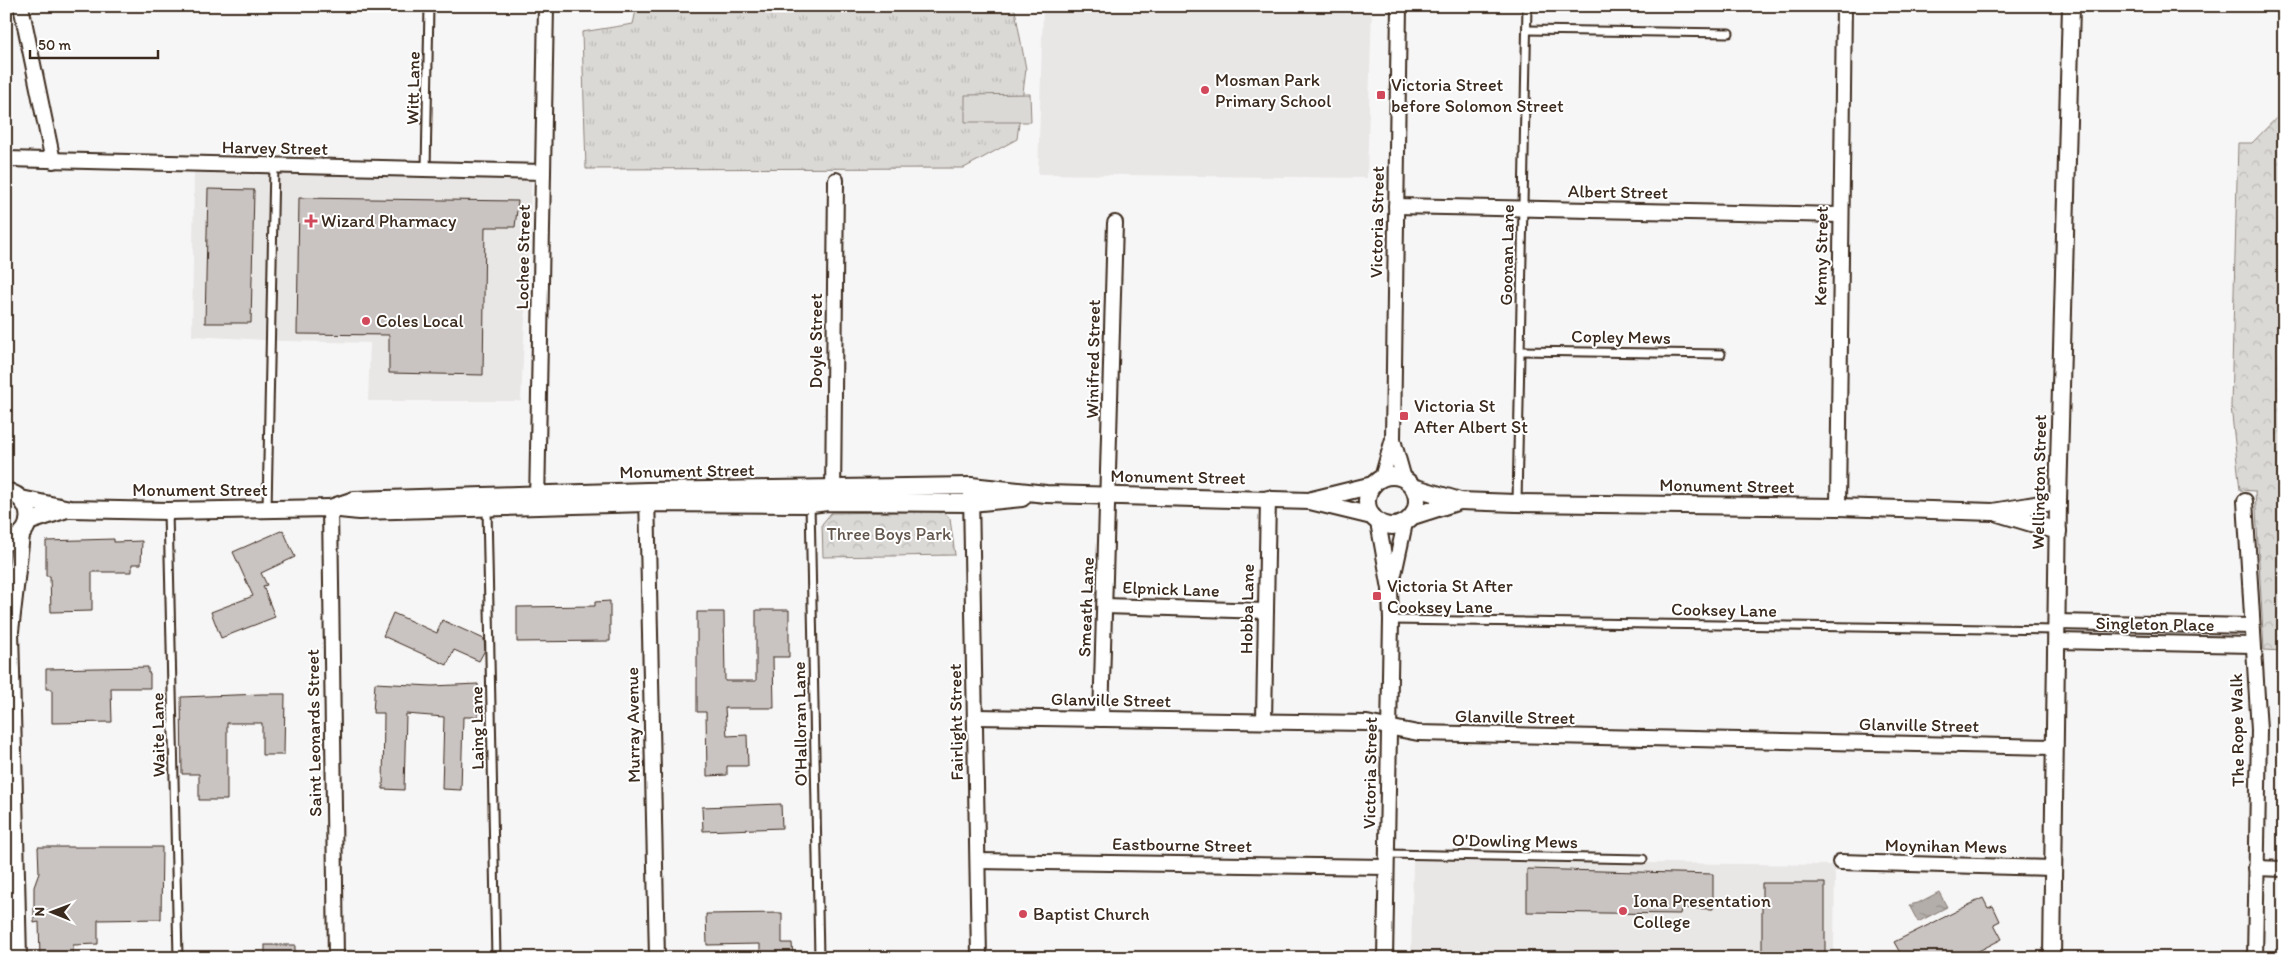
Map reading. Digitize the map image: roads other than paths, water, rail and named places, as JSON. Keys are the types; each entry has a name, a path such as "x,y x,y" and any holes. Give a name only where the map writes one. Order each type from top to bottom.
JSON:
{"street":[{"path":"21,6 53,161"},
{"name":"Lochee Street","path":"537,501 546,6"},
{"name":"Victoria Street","path":"1399,6 1393,439 1408,483"},
{"name":"Kenny Street","path":"1838,507 1844,6"},
{"name":"Wellington Street","path":"2052,958 2058,501 2071,6"},
{"name":"Harvey Street","path":"6,159 544,172"},
{"name":"Doyle Street","path":"833,495 836,180"},
{"name":"Albert Street","path":"1396,206 1840,215"},
{"name":"Winifred Street","path":"1109,497 1115,223"},
{"name":"Victoria Street","path":"1377,482 1393,439"},
{"path":"1397,476 1408,483 1417,502 1409,520 1391,527 1375,519 1367,501 1377,482 1397,476"},
{"name":"Monument Street","path":"1310,500 1377,482"},
{"name":"Monument Street","path":"1408,483 1460,501 1516,503 1838,507 1993,512 2058,501"},
{"name":"Monument Street","path":"11,491 70,509 168,511 330,508 354,500 487,503 647,497 810,497 971,486 1046,494 1109,497 1310,500 1375,519"},
{"name":"Fairlight Street","path":"971,486 979,958"},
{"path":"11,491 26,506 19,533 8,631 18,958"},
{"name":"Monument Street","path":"833,495 971,503 1046,494"},
{"name":"Murray Avenue","path":"647,497 657,958"},
{"name":"Smeath Lane","path":"1101,719 1109,497"},
{"name":"Hobba Lane","path":"1264,721 1268,498"},
{"name":"Monument Street","path":"1409,520 1460,501"},
{"name":"The Rope Walk","path":"2245,501 2259,730 2255,958"},
{"name":"Saint Leonards Street","path":"330,508 336,958"},
{"name":"Monument Street","path":"19,533 70,509"},
{"name":"Monument Street","path":"1993,512 2058,532"},
{"name":"Victoria Street","path":"1375,519 1390,589 1391,620 1385,958"},
{"name":"Victoria Street","path":"1390,589 1409,520"},
{"path":"6,579 12,605"},
{"name":"Elpnick Lane","path":"1105,606 1266,611"},
{"name":"Singleton Place","path":"2056,631 2252,626"},
{"name":"Singleton Place","path":"2056,631 2253,645"},
{"name":"Glanville Street","path":"975,717 1367,723 1418,733 2054,747"},
{"name":"Eastbourne Street","path":"978,861 1386,860"},
{"name":"Moynihan Mews","path":"1840,862 2052,868"},
{"path":"2256,868 2284,869"}],"lane":[{"name":"Witt Lane","path":"426,170 429,6"},
{"name":"Goonan Lane","path":"1516,503 1528,6"},
{"path":"1527,30 1729,33"},
{"path":"267,509 274,166"},
{"name":"Copley Mews","path":"1521,351 1721,354"},
{"name":"O'Halloran Lane","path":"810,497 819,958"},
{"name":"Laing Lane","path":"487,503 496,958"},
{"name":"Waite Lane","path":"168,511 178,958"},
{"name":"Cooksey Lane","path":"1391,620 2056,631"},
{"name":"O'Dowling Mews","path":"1386,860 1643,859"}],"water":[{"path":"1939,892 1947,907 1918,922 1909,905 1918,903"}],"place":[{"name":"Mosman Park Primary School","path":"1205,90"},
{"name":"Victoria Street before Solomon Street","path":"1381,95"},
{"name":"Wizard Pharmacy","path":"311,221"},
{"name":"Coles Local","path":"366,321"},
{"name":"Victoria St After Albert St","path":"1404,416"},
{"name":"Victoria St After Cooksey Lane","path":"1377,596"},
{"name":"Iona Presentation College","path":"1623,911"},
{"name":"Baptist Church","path":"1023,914"}],"park label":[{"name":"Three Boys Park","path":"889,534"}]}
